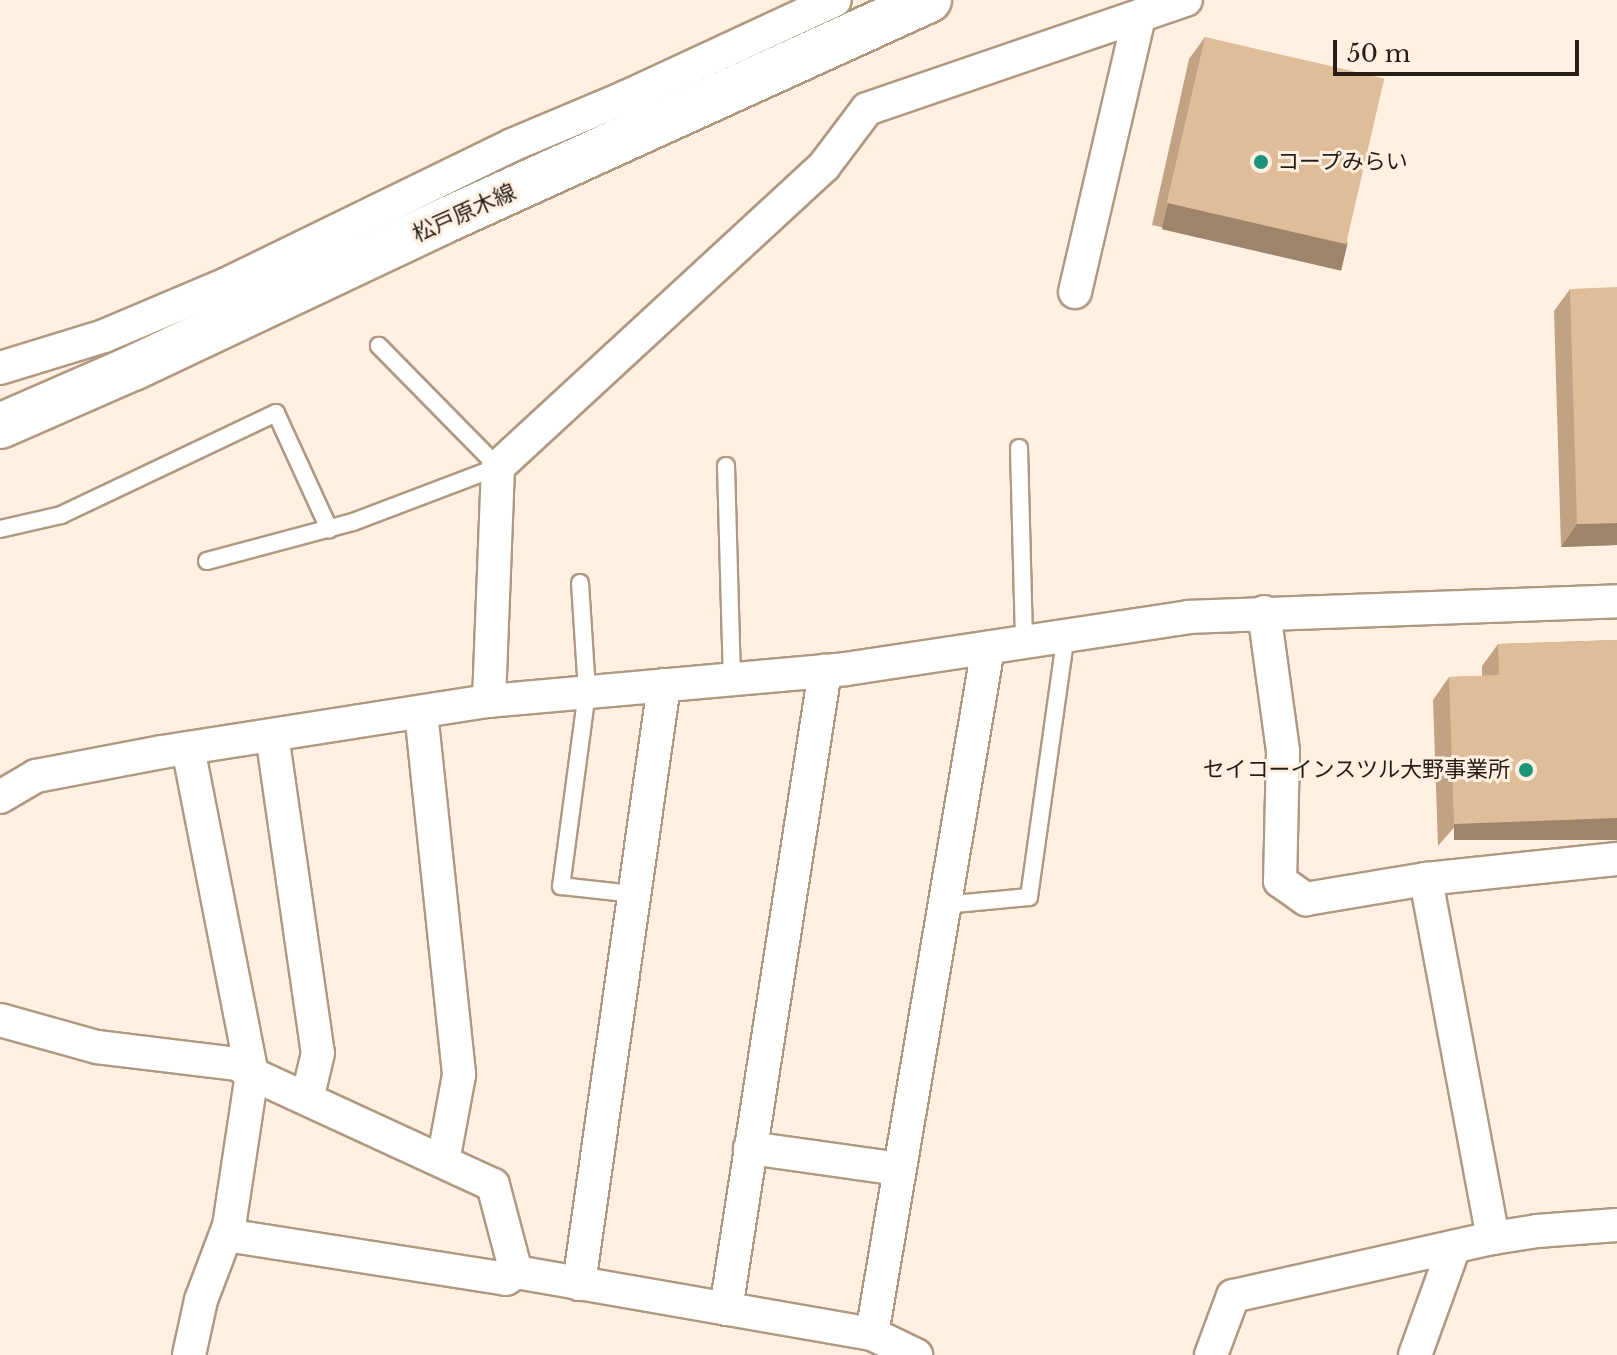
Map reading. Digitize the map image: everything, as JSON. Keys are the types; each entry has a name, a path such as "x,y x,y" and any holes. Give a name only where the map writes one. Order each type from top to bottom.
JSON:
{"main road":[{"name":"松戸原木線","path":"0,426 634,115 929,0"}],"street":[{"path":"0,368 104,336 227,284 512,145 634,115 835,0"},
{"path":"489,701 498,467 824,166 867,109 1186,0"},
{"path":"1075,292 1139,16"},
{"path":"0,797 36,776 188,748 489,701 825,671 1188,617 1617,601"},
{"path":"1264,612 1283,751 1280,881 1306,899 1426,879 1617,859"},
{"path":"226,1235 506,1279 516,1272 726,1309 892,1347 899,1169 988,648"},
{"path":"726,1309 825,671"},
{"path":"579,1284 664,685"},
{"path":"421,712 459,1075 443,1161"},
{"path":"272,735 318,1053 307,1099"},
{"path":"188,748 252,1074 226,1235 201,1300 189,1355"},
{"path":"1426,879 1493,1238"},
{"path":"0,1020 97,1047 238,1064 252,1074 493,1185 516,1272"},
{"path":"750,1148 899,1169"},
{"path":"1211,1355 1233,1296 1493,1238 1617,1225"},
{"path":"1415,1355 1454,1247"}],"lane":[{"path":"207,561 329,529 498,467 379,346"},
{"path":"0,529 61,515 276,413 329,529"},
{"path":"1019,448 1024,642"},
{"path":"726,466 732,679"},
{"path":"580,583 587,692 561,886 634,894"},
{"path":"944,905 1029,897 1066,635"}],"building":[{"name":"コープみらい","path":"1205,37 1384,78 1346,244 1167,203"},
{"path":"1617,287 1617,523 1577,524 1570,289"},
{"name":"セイコーインスツル大野事業所","path":"1617,640 1617,818 1454,824 1449,677 1499,675 1498,644"}],"place":[{"name":"コープみらい","path":"1261,162"},
{"name":"セイコーインスツル大野事業所","path":"1526,770"}]}
